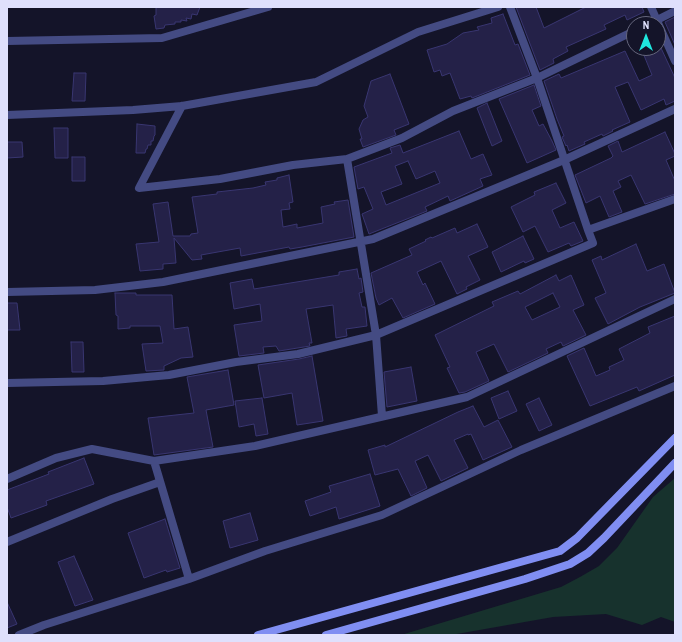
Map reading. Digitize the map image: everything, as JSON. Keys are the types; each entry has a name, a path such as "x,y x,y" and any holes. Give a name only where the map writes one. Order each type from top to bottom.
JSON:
{"main road":[{"path":"258,635 560,551 577,538 675,438"},
{"path":"326,635 525,579 570,564 588,553 599,543 675,463"}],"street":[{"path":"7,41 162,38 268,7"},
{"path":"7,115 182,106 316,82 418,32 498,7"},
{"path":"7,383 103,381 169,375 236,362 298,354 376,335 594,243 588,230 537,78 510,7"},
{"path":"665,16 675,11"},
{"path":"182,106 139,188 220,179 294,165 347,159 402,138 453,111 537,78 626,35"},
{"path":"666,40 675,61"},
{"path":"7,292 95,290 163,282 373,239 564,160 675,109"},
{"path":"347,159 376,335 382,416"},
{"path":"588,230 675,199"},
{"path":"7,479 56,458 92,449 154,461 255,446 467,397 675,299"},
{"path":"19,635 44,625 189,579 265,551 382,515 521,450 675,386"},
{"path":"154,461 189,579"},
{"path":"7,542 112,499 160,482"}],"green space":[{"path":"675,478 675,622 661,617 642,625 606,614 553,617 451,635 401,635 561,587 580,577 599,566 617,548 653,497"}],"building":[{"path":"200,7 197,15 192,14 191,19 186,18 187,21 181,20 181,22 175,22 175,24 165,25 164,28 156,29 154,16 156,15 156,8"},
{"path":"516,7 536,7 544,28 586,7 642,7 644,12 636,16 626,16 626,18 625,15 604,25 606,29 566,47 568,51 553,59 554,63 540,70"},
{"path":"503,14 515,45 518,44 530,75 472,98 471,96 460,99 450,73 442,76 440,70 434,72 427,50 447,44 463,33 479,30 477,27 492,23 491,18"},
{"path":"675,17 675,45 666,24 666,22"},
{"path":"625,51 626,56 639,81 652,75 644,56 665,56 675,78 675,101 666,105 664,99 641,110 628,82 615,87 630,122 603,136 602,134 584,142 585,144 569,151 562,137 564,136 544,81 559,74 561,78"},
{"path":"74,73 86,73 85,101 72,101"},
{"path":"390,74 409,124 394,130 396,135 363,147 359,129 363,120 368,117 364,106 371,81"},
{"path":"534,85 541,106 532,110 539,126 543,124 556,150 527,163 499,99"},
{"path":"487,103 502,141 492,146 477,108"},
{"path":"137,124 155,126 153,141 151,141 151,145 148,145 145,153 136,153"},
{"path":"54,128 68,128 68,158 55,158"},
{"path":"459,131 471,159 483,154 492,175 480,179 483,186 450,201 448,196 425,207 427,211 369,234 362,214 373,209 364,187 358,189 354,167 392,153 390,148 400,145 403,153","holes":["408,161 416,179 435,171 440,183 386,205 381,192 402,184 395,166"]},
{"path":"665,132 675,154 675,156 666,160 675,181 675,194 645,204 631,175 618,181 621,187 613,191 622,212 609,217 600,196 586,203 575,175 611,158 613,156 608,146 618,141 622,152"},
{"path":"7,142 22,142 23,157 7,158"},
{"path":"72,157 85,157 85,181 72,181"},
{"path":"289,175 293,202 289,203 290,209 281,210 283,227 297,224 297,228 323,223 321,207 335,204 334,202 348,200 354,237 302,247 290,249 289,247 241,256 240,248 201,255 202,259 192,260 174,238 176,263 163,264 163,269 140,271 136,244 159,242 153,204 168,202 173,236 190,236 191,234 198,233 192,197 217,194 217,192 253,188 266,185 265,182 277,180 277,178"},
{"path":"556,183 566,203 552,210 560,228 574,222 583,241 571,246 569,243 548,252 535,226 523,232 511,207 535,195 534,192"},
{"path":"477,224 488,247 468,256 480,280 466,287 467,289 457,294 441,261 417,272 423,285 425,283 435,304 403,318 392,298 379,305 376,298 371,273 412,255 409,249 431,237 432,238 455,228 457,233"},
{"path":"523,236 534,259 525,263 524,261 501,272 492,252"},
{"path":"636,244 647,271 664,264 675,293 640,307 608,324 595,298 606,293 592,260 601,256 602,260"},
{"path":"357,269 359,279 361,278 363,292 359,293 362,307 365,307 367,326 346,329 347,336 336,338 333,305 306,309 312,343 309,343 310,346 279,351 276,346 263,347 264,353 239,356 234,325 262,321 260,304 234,309 230,283 252,279 254,289 339,275 339,272"},
{"path":"556,275 559,281 571,275 584,305 573,310 586,335 563,346 561,342 546,349 548,353 508,372 494,344 476,352 489,381 465,392 459,393 447,368 450,367 435,335 494,306 492,302 518,291 520,294","holes":["553,293 560,307 532,320 525,307"]},
{"path":"115,293 136,293 136,295 172,295 174,329 188,327 193,357 181,358 164,366 164,370 146,371 142,344 163,343 160,326 130,326 130,328 118,329"},
{"path":"7,303 17,303 20,330 7,330"},
{"path":"675,316 675,375 639,391 637,387 590,406 567,356 584,348 596,376 610,370 609,367 624,360 619,349 650,333 648,327"},
{"path":"71,342 83,342 84,372 72,372"},
{"path":"312,356 323,421 297,425 292,393 264,398 258,365"},
{"path":"411,367 417,401 387,407 384,372"},
{"path":"228,370 234,405 206,410 213,447 154,455 148,418 194,413 187,377"},
{"path":"508,391 517,411 499,419 491,398"},
{"path":"262,398 268,434 256,436 254,424 239,427 235,401"},
{"path":"539,398 552,425 539,431 526,404"},
{"path":"473,406 484,427 498,420 512,447 483,460 471,434 454,440 468,468 441,481 428,455 415,461 427,488 411,496 398,469 375,475 368,450 385,445 385,447"},
{"path":"84,458 94,484 46,501 47,505 11,518 7,507 7,490 49,474 48,472"},
{"path":"370,474 380,506 339,519 336,507 310,516 305,501 331,492 329,486"},
{"path":"250,513 258,540 230,548 223,521"},
{"path":"165,519 180,568 167,572 166,570 144,578 128,533"},
{"path":"74,556 93,600 75,606 58,562"},
{"path":"7,602 17,624 7,628"}]}
